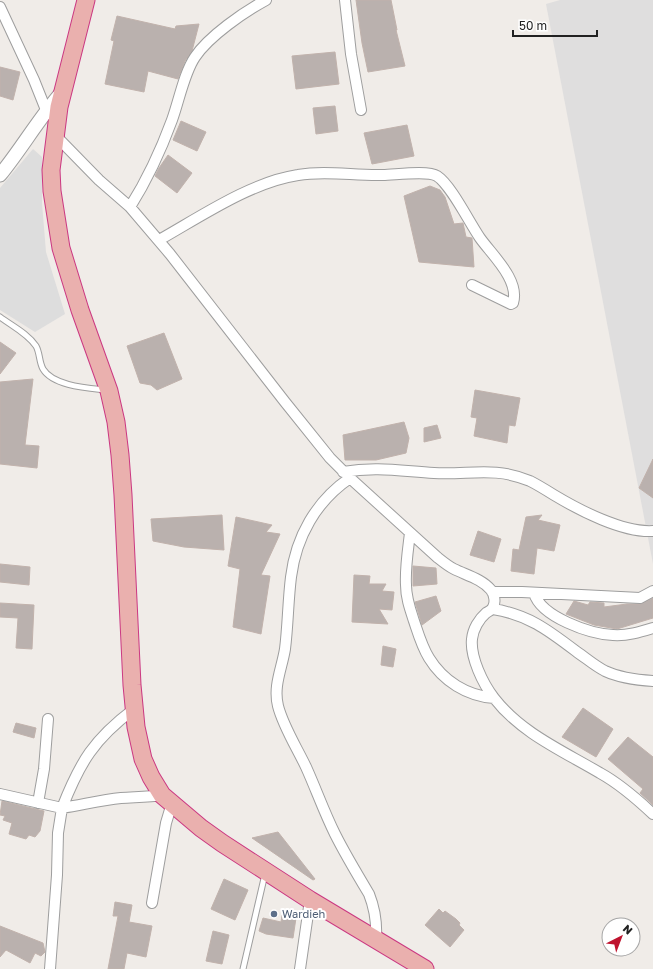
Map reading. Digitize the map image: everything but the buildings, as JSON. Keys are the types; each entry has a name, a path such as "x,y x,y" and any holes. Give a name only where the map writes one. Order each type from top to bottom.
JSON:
{"highway":[{"path":"86,0 63,90 55,135 51,170 52,191 61,248 80,310 109,391 116,422 120,455 134,709 136,727 143,759 151,777 167,799 206,832 310,900 425,969"}],"street":[{"path":"130,207 155,163 172,121 188,72 196,56 217,34 266,0"},
{"path":"345,0 351,54 361,110"},
{"path":"0,7 46,110"},
{"path":"0,175 24,145 46,110 63,90"},
{"path":"55,135 100,180 130,207 226,324 298,419 346,475 410,533 447,564 481,582 492,592 494,600 493,609 479,621 473,632 472,650 477,666 494,698 508,714 524,727 557,748 602,773 653,814"},
{"path":"158,240 237,196 271,182 298,175 433,174 444,183 480,238 508,274 513,288 513,303 508,303 472,285"},
{"path":"376,940 376,922 371,898 334,833 278,707 276,689 285,650 291,578 298,545 311,519 325,499 339,486 346,475 358,469 381,468 435,473 504,473 538,485 577,508 607,521 635,529 653,531"},
{"path":"410,533 406,574 407,596 418,634 428,658 453,685 476,695 494,698"},
{"path":"492,592 640,598 653,591"},
{"path":"534,593 537,601 547,610 567,621 596,633 614,635 626,634 653,628"},
{"path":"493,609 525,617 559,638 603,670 615,675 629,678 653,680"},
{"path":"50,969 58,833 62,808 70,786 89,752 107,731 134,709"},
{"path":"38,803 44,769 48,719"},
{"path":"0,794 62,808 103,800 123,798 167,799 164,832 152,903"},
{"path":"300,969 310,900"}],"lane":[{"path":"0,317 30,339 39,352 43,368 51,377 77,386 109,391"},
{"path":"243,969 266,871"}],"shaded area":[{"path":"560,0 653,0 653,564 546,4"},
{"path":"33,149 42,157 42,203 46,252 65,314 35,332 0,310 0,188"}],"place":[{"name":"Wardieh","path":"274,914"}]}
